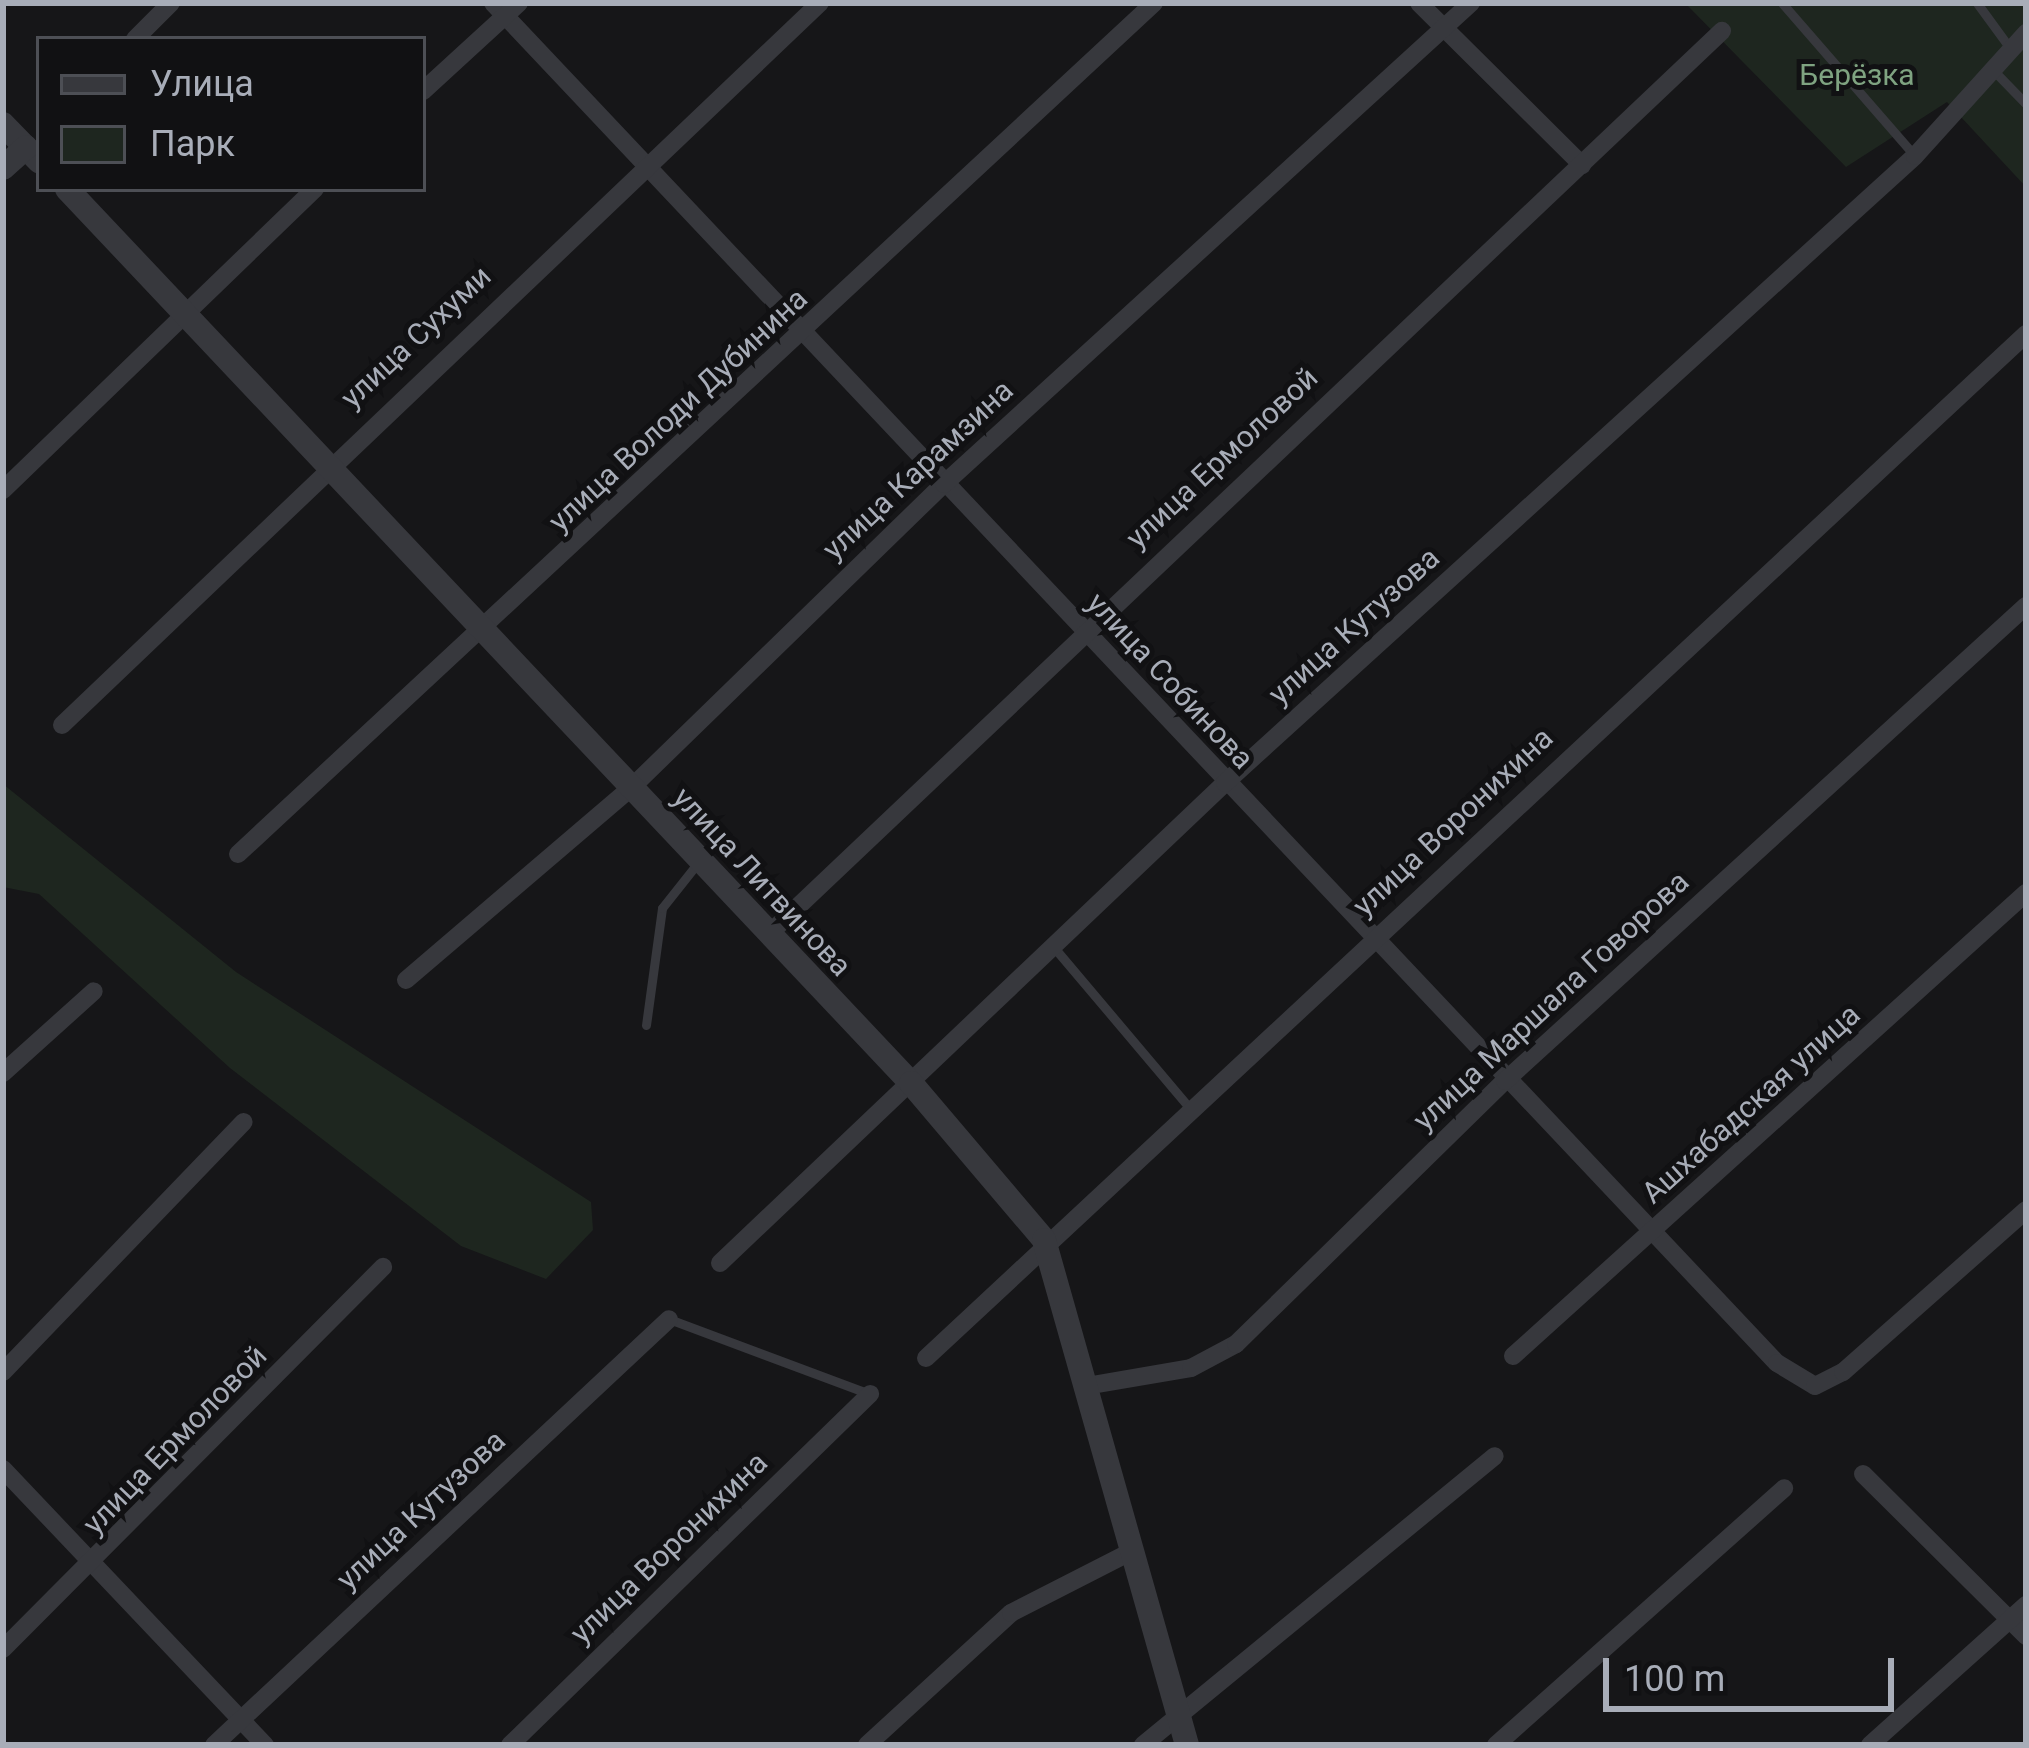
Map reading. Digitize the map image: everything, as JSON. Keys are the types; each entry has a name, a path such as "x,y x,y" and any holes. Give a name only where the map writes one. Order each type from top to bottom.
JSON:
{"street":[{"path":"137,36 171,3"},
{"name":"улица Сухуми","path":"62,725 328,460 820,3"},
{"name":"улица Володи Дубинина","path":"238,854 487,629 1154,3"},
{"path":"1419,3 1582,165"},
{"name":"улица Карамзина","path":"406,980 632,787 944,484 1471,3"},
{"path":"426,88 506,7"},
{"name":"улица Собинова","path":"506,7 645,165 1650,1236 1815,1386 2026,1210"},
{"name":"улица Ермоловой","path":"769,934 1081,629 1722,32"},
{"name":"улица Кутузова","path":"720,1263 1057,951 1225,783 1915,156 2026,33"},
{"path":"3,124 35,147 3,168"},
{"name":"улица Литвинова","path":"70,192 328,460 911,1083 1044,1240 1092,1385 1130,1552 1182,1734"},
{"path":"3,490 184,308 312,192"},
{"name":"улица Воронихина","path":"926,1358 1044,1240 2026,334"},
{"name":"улица Маршала Говорова","path":"1092,1385 1191,1368 1236,1344 1504,1081 2026,606"},
{"name":"Ашхабадская улица","path":"1513,1356 2026,893"},
{"path":"3,1073 94,991"},
{"path":"3,1372 244,1122"},
{"name":"улица Ермоловой","path":"3,1648 95,1567 383,1267"},
{"name":"улица Кутузова","path":"214,1745 669,1318"},
{"name":"улица Воронихина","path":"510,1745 870,1394"},
{"path":"1143,1745 1182,1734 1495,1456"},
{"path":"3,1469 265,1745"},
{"path":"1863,1474 2019,1611 2026,1636"},
{"path":"1496,1745 1784,1488"},
{"path":"867,1745 1011,1613 1130,1552"},
{"path":"1870,1745 2019,1611"}],"lane":[{"path":"1783,3 1915,156"},
{"path":"1977,3 2012,51"},
{"path":"1995,72 2026,104"},
{"path":"646,1025 662,908 700,860"},
{"path":"1057,951 1188,1106"},
{"path":"669,1318 870,1394"}],"green space":[{"name":"Берёзка","path":"1685,3 2026,3 2026,187 1947,102 1846,167"},
{"path":"3,784 236,972 591,1202 593,1230 546,1279 461,1246 230,1068 39,894 3,887"}]}
